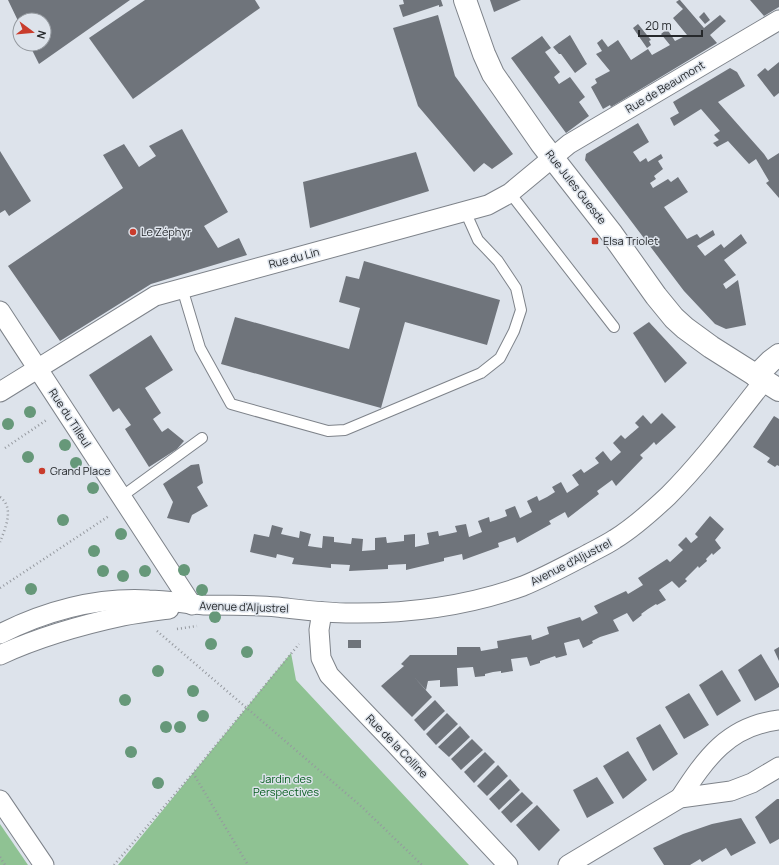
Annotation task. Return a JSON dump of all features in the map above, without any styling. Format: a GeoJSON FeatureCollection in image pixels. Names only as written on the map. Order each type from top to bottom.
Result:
{"type":"FeatureCollection","features":[{"type":"Feature","properties":{"kind":"main road","name":"Rue Jules Guesde"},"geometry":{"type":"LineString","coordinates":[[465,0],[484,54],[493,74],[552,157],[612,234],[656,296],[674,318],[685,328],[711,347],[766,382]]}},
{"type":"Feature","properties":{"kind":"main road"},"geometry":{"type":"LineString","coordinates":[[766,382],[771,361],[779,355]]}},
{"type":"Feature","properties":{"kind":"street","name":"Rue de Beaumont"},"geometry":{"type":"LineString","coordinates":[[552,157],[576,140],[779,20]]}},
{"type":"Feature","properties":{"kind":"street","name":"Rue du Lin"},"geometry":{"type":"LineString","coordinates":[[0,392],[154,296],[488,205],[510,193],[552,157]]}},
{"type":"Feature","properties":{"kind":"street","name":"Rue du Tilleul"},"geometry":{"type":"LineString","coordinates":[[0,311],[192,604]]}},
{"type":"Feature","properties":{"kind":"street","name":"Avenue d'Aljustrel"},"geometry":{"type":"LineString","coordinates":[[0,634],[44,615],[93,603],[122,599],[356,613],[389,612],[448,606],[488,597],[524,585],[563,568],[615,539],[642,519],[666,498],[690,473],[766,382]]}},
{"type":"Feature","properties":{"kind":"street","name":"Avenue d'Aljustrel"},"geometry":{"type":"LineString","coordinates":[[0,655],[38,640],[96,622],[192,604]]}},
{"type":"Feature","properties":{"kind":"street","name":"Rue de la Colline"},"geometry":{"type":"LineString","coordinates":[[322,612],[319,630],[321,658],[329,675],[396,744],[508,865]]}},
{"type":"Feature","properties":{"kind":"street"},"geometry":{"type":"LineString","coordinates":[[680,798],[700,767],[716,749],[738,732],[753,726],[779,720]]}},
{"type":"Feature","properties":{"kind":"street"},"geometry":{"type":"LineString","coordinates":[[568,865],[680,798],[719,794],[736,790],[765,776],[779,767]]}},
{"type":"Feature","properties":{"kind":"street"},"geometry":{"type":"LineString","coordinates":[[0,800],[44,865]]}},
{"type":"Feature","properties":{"kind":"lane"},"geometry":{"type":"LineString","coordinates":[[510,193],[614,328]]}},
{"type":"Feature","properties":{"kind":"lane"},"geometry":{"type":"LineString","coordinates":[[182,288],[200,348],[231,404],[328,431],[345,430],[481,373],[500,358],[514,331],[521,310],[516,288],[498,261],[478,240],[465,211]]}},
{"type":"Feature","properties":{"kind":"lane"},"geometry":{"type":"LineString","coordinates":[[124,501],[202,438]]}},
{"type":"Feature","properties":{"kind":"path"},"geometry":{"type":"LineString","coordinates":[[5,448],[64,409]]}},
{"type":"Feature","properties":{"kind":"path"},"geometry":{"type":"LineString","coordinates":[[0,497],[3,499],[9,511],[0,542]]}},
{"type":"Feature","properties":{"kind":"path"},"geometry":{"type":"LineString","coordinates":[[0,588],[124,501]]}},
{"type":"Feature","properties":{"kind":"path"},"geometry":{"type":"LineString","coordinates":[[172,629],[203,626]]}},
{"type":"Feature","properties":{"kind":"path"},"geometry":{"type":"LineString","coordinates":[[164,630],[156,631],[362,807],[422,865]]}},
{"type":"Feature","properties":{"kind":"path"},"geometry":{"type":"LineString","coordinates":[[114,865],[193,773],[311,630],[319,630]]}},
{"type":"Feature","properties":{"kind":"path"},"geometry":{"type":"LineString","coordinates":[[193,773],[248,865]]}},
{"type":"Feature","properties":{"kind":"path"},"geometry":{"type":"LineString","coordinates":[[0,857],[5,865]]}},
{"type":"Feature","properties":{"kind":"green space","name":"Jardin des Perspectives"},"geometry":{"type":"Polygon","coordinates":[[[291,653],[296,680],[469,865],[118,865],[291,653]]]}},
{"type":"Feature","properties":{"kind":"green space"},"geometry":{"type":"Polygon","coordinates":[[[0,824],[28,865],[0,865],[0,824]]]}},
{"type":"Feature","properties":{"kind":"building"},"geometry":{"type":"Polygon","coordinates":[[[8,0],[130,0],[39,64],[33,52],[52,52],[52,12],[14,12],[8,0]]]}},
{"type":"Feature","properties":{"kind":"building"},"geometry":{"type":"Polygon","coordinates":[[[145,0],[255,0],[260,8],[133,99],[89,38],[145,0]]]}},
{"type":"Feature","properties":{"kind":"building"},"geometry":{"type":"Polygon","coordinates":[[[403,0],[441,0],[443,6],[439,7],[439,5],[403,17],[399,5],[404,4],[403,0]]]}},
{"type":"Feature","properties":{"kind":"building"},"geometry":{"type":"Polygon","coordinates":[[[490,0],[521,0],[494,12],[490,0]]]}},
{"type":"Feature","properties":{"kind":"building"},"geometry":{"type":"Polygon","coordinates":[[[679,0],[704,28],[720,15],[726,21],[710,35],[717,43],[611,107],[610,105],[603,109],[591,87],[597,83],[595,79],[610,71],[596,54],[602,51],[597,43],[602,39],[608,47],[618,40],[631,60],[648,49],[652,55],[670,45],[661,34],[667,29],[675,41],[687,35],[673,18],[683,9],[676,2],[679,0]]]}},
{"type":"Feature","properties":{"kind":"building"},"geometry":{"type":"Polygon","coordinates":[[[750,0],[779,0],[779,7],[764,16],[750,0]]]}},
{"type":"Feature","properties":{"kind":"building"},"geometry":{"type":"Polygon","coordinates":[[[704,12],[710,20],[705,24],[699,17],[704,12]]]}},
{"type":"Feature","properties":{"kind":"building"},"geometry":{"type":"Polygon","coordinates":[[[438,15],[455,76],[513,154],[492,169],[484,163],[474,172],[418,106],[393,28],[438,15]]]}},
{"type":"Feature","properties":{"kind":"building"},"geometry":{"type":"Polygon","coordinates":[[[638,24],[651,40],[649,41],[651,45],[647,48],[633,28],[638,24]]]}},
{"type":"Feature","properties":{"kind":"building"},"geometry":{"type":"Polygon","coordinates":[[[570,35],[587,64],[575,73],[561,54],[559,54],[553,47],[570,35]]]}},
{"type":"Feature","properties":{"kind":"building"},"geometry":{"type":"Polygon","coordinates":[[[542,36],[551,48],[545,52],[560,72],[554,77],[559,84],[570,77],[585,97],[579,102],[589,116],[566,133],[511,58],[542,36]]]}},
{"type":"Feature","properties":{"kind":"building"},"geometry":{"type":"Polygon","coordinates":[[[779,62],[779,93],[774,97],[757,75],[765,68],[768,71],[779,62]]]}},
{"type":"Feature","properties":{"kind":"building"},"geometry":{"type":"Polygon","coordinates":[[[730,68],[737,72],[745,86],[718,102],[768,160],[779,153],[779,198],[766,183],[769,181],[756,159],[749,164],[728,141],[717,147],[713,143],[719,140],[714,135],[720,131],[701,109],[674,126],[670,118],[679,113],[673,102],[730,68]]]}},
{"type":"Feature","properties":{"kind":"building"},"geometry":{"type":"Polygon","coordinates":[[[638,123],[649,142],[633,152],[640,162],[646,158],[648,162],[661,154],[663,158],[658,161],[663,169],[654,176],[656,179],[650,183],[653,188],[668,179],[671,182],[678,177],[688,192],[664,207],[687,239],[697,234],[700,238],[713,230],[715,235],[697,246],[705,256],[721,244],[724,248],[741,234],[747,243],[724,260],[736,275],[723,284],[726,289],[738,280],[746,325],[726,329],[715,324],[684,291],[585,160],[586,154],[638,123]]]}},
{"type":"Feature","properties":{"kind":"building","name":"Le Zéphyr"},"geometry":{"type":"Polygon","coordinates":[[[182,129],[228,212],[204,226],[218,248],[239,238],[247,255],[151,284],[60,341],[8,266],[123,188],[103,155],[124,144],[139,167],[156,156],[149,146],[182,129]]]}},
{"type":"Feature","properties":{"kind":"building"},"geometry":{"type":"Polygon","coordinates":[[[0,151],[31,201],[9,216],[5,210],[0,213],[0,151]]]}},
{"type":"Feature","properties":{"kind":"building"},"geometry":{"type":"Polygon","coordinates":[[[416,152],[429,191],[310,228],[303,182],[416,152]]]}},
{"type":"Feature","properties":{"kind":"building"},"geometry":{"type":"Polygon","coordinates":[[[364,261],[500,300],[487,345],[405,322],[381,408],[221,364],[235,317],[349,349],[360,308],[339,302],[346,276],[359,279],[364,261]]]}},
{"type":"Feature","properties":{"kind":"building"},"geometry":{"type":"Polygon","coordinates":[[[649,322],[687,363],[665,383],[633,333],[649,322]]]}},
{"type":"Feature","properties":{"kind":"building"},"geometry":{"type":"Polygon","coordinates":[[[151,335],[173,370],[145,388],[161,413],[153,419],[162,432],[168,428],[184,441],[177,449],[149,467],[125,429],[131,425],[119,408],[113,412],[89,375],[151,335]]]}},
{"type":"Feature","properties":{"kind":"building"},"geometry":{"type":"Polygon","coordinates":[[[662,413],[676,427],[656,445],[654,442],[640,455],[643,458],[616,486],[612,480],[597,491],[599,494],[568,518],[565,512],[549,521],[551,524],[517,543],[515,537],[498,543],[499,547],[463,560],[462,554],[444,558],[444,561],[406,570],[406,564],[388,565],[388,569],[349,571],[350,565],[331,564],[331,568],[292,564],[294,558],[277,554],[276,558],[250,552],[254,534],[269,537],[272,525],[283,528],[281,534],[299,538],[300,531],[311,534],[308,546],[322,548],[323,536],[334,537],[334,542],[351,544],[352,538],[363,539],[362,551],[375,550],[375,538],[386,537],[387,543],[404,541],[404,535],[415,534],[415,547],[429,544],[427,533],[438,531],[439,536],[457,532],[455,526],[466,524],[469,537],[482,532],[478,521],[489,517],[490,522],[507,516],[505,510],[515,506],[520,518],[532,512],[527,501],[537,496],[539,501],[547,497],[555,492],[552,487],[561,482],[567,493],[579,485],[572,475],[581,469],[584,473],[599,463],[595,458],[603,451],[611,461],[621,452],[613,443],[621,435],[625,439],[639,427],[635,423],[643,415],[651,424],[662,413]]]}},
{"type":"Feature","properties":{"kind":"building"},"geometry":{"type":"Polygon","coordinates":[[[774,416],[779,419],[779,466],[777,465],[775,467],[767,462],[770,458],[753,447],[774,416]]]}},
{"type":"Feature","properties":{"kind":"building"},"geometry":{"type":"Polygon","coordinates":[[[199,464],[203,483],[197,487],[208,506],[192,515],[189,523],[167,518],[173,502],[163,484],[191,465],[199,464]]]}},
{"type":"Feature","properties":{"kind":"building"},"geometry":{"type":"Polygon","coordinates":[[[710,516],[724,529],[715,540],[721,548],[713,555],[712,553],[706,559],[707,561],[699,568],[698,566],[685,579],[687,581],[679,588],[672,581],[659,590],[666,600],[648,609],[633,622],[627,613],[613,620],[619,631],[600,637],[592,641],[593,643],[583,648],[579,639],[564,643],[567,655],[556,658],[555,656],[530,666],[527,657],[511,659],[513,671],[501,673],[501,671],[493,672],[485,674],[485,676],[475,677],[473,667],[457,668],[458,686],[440,687],[440,680],[428,681],[426,690],[414,677],[432,697],[412,717],[381,686],[404,666],[401,664],[410,655],[457,655],[457,647],[480,647],[481,651],[498,648],[497,641],[531,635],[532,640],[549,634],[547,627],[580,617],[582,621],[598,613],[594,606],[626,591],[628,594],[643,585],[638,578],[667,559],[670,562],[683,550],[678,545],[686,537],[691,543],[698,537],[695,534],[710,516]]]}},
{"type":"Feature","properties":{"kind":"building"},"geometry":{"type":"Polygon","coordinates":[[[348,640],[361,640],[361,648],[348,648],[348,640]]]}},
{"type":"Feature","properties":{"kind":"building"},"geometry":{"type":"Polygon","coordinates":[[[779,647],[779,661],[774,650],[779,647]]]}},
{"type":"Feature","properties":{"kind":"building"},"geometry":{"type":"Polygon","coordinates":[[[761,654],[779,684],[779,687],[755,701],[738,670],[761,654]]]}},
{"type":"Feature","properties":{"kind":"building"},"geometry":{"type":"Polygon","coordinates":[[[722,670],[741,701],[717,716],[699,685],[722,670]]]}},
{"type":"Feature","properties":{"kind":"building"},"geometry":{"type":"Polygon","coordinates":[[[689,693],[709,725],[684,739],[665,707],[689,693]]]}},
{"type":"Feature","properties":{"kind":"building"},"geometry":{"type":"Polygon","coordinates":[[[435,700],[445,711],[424,731],[414,720],[435,700]]]}},
{"type":"Feature","properties":{"kind":"building"},"geometry":{"type":"Polygon","coordinates":[[[447,713],[458,724],[436,745],[426,734],[447,713]]]}},
{"type":"Feature","properties":{"kind":"building"},"geometry":{"type":"Polygon","coordinates":[[[660,724],[678,754],[653,771],[636,738],[660,724]]]}},
{"type":"Feature","properties":{"kind":"building"},"geometry":{"type":"Polygon","coordinates":[[[460,726],[470,737],[449,757],[438,747],[460,726]]]}},
{"type":"Feature","properties":{"kind":"building"},"geometry":{"type":"Polygon","coordinates":[[[472,739],[483,750],[461,770],[451,759],[472,739]]]}},
{"type":"Feature","properties":{"kind":"building"},"geometry":{"type":"Polygon","coordinates":[[[628,751],[647,780],[623,799],[603,766],[628,751]]]}},
{"type":"Feature","properties":{"kind":"building"},"geometry":{"type":"Polygon","coordinates":[[[485,752],[495,762],[474,783],[464,772],[485,752]]]}},
{"type":"Feature","properties":{"kind":"building"},"geometry":{"type":"Polygon","coordinates":[[[498,765],[508,776],[487,796],[477,786],[498,765]]]}},
{"type":"Feature","properties":{"kind":"building"},"geometry":{"type":"Polygon","coordinates":[[[597,777],[614,803],[587,818],[573,790],[597,777]]]}},
{"type":"Feature","properties":{"kind":"building"},"geometry":{"type":"Polygon","coordinates":[[[510,779],[520,790],[499,810],[489,799],[510,779]]]}},
{"type":"Feature","properties":{"kind":"building"},"geometry":{"type":"Polygon","coordinates":[[[522,792],[533,803],[511,823],[501,812],[522,792]]]}},
{"type":"Feature","properties":{"kind":"building"},"geometry":{"type":"Polygon","coordinates":[[[779,799],[779,839],[770,844],[755,817],[779,799]]]}},
{"type":"Feature","properties":{"kind":"building"},"geometry":{"type":"Polygon","coordinates":[[[537,805],[560,830],[539,851],[516,825],[537,805]]]}},
{"type":"Feature","properties":{"kind":"building"},"geometry":{"type":"Polygon","coordinates":[[[741,818],[756,843],[731,856],[726,848],[702,862],[700,859],[690,865],[664,865],[653,848],[683,834],[712,824],[741,818]]]}},
{"type":"Feature","properties":{"kind":"place","name":"Le Zéphyr"},"geometry":{"type":"Point","coordinates":[133,232]}},
{"type":"Feature","properties":{"kind":"place","name":"Elsa Triolet"},"geometry":{"type":"Point","coordinates":[595,241]}},
{"type":"Feature","properties":{"kind":"place","name":"Grand Place"},"geometry":{"type":"Point","coordinates":[42,471]}}]}
